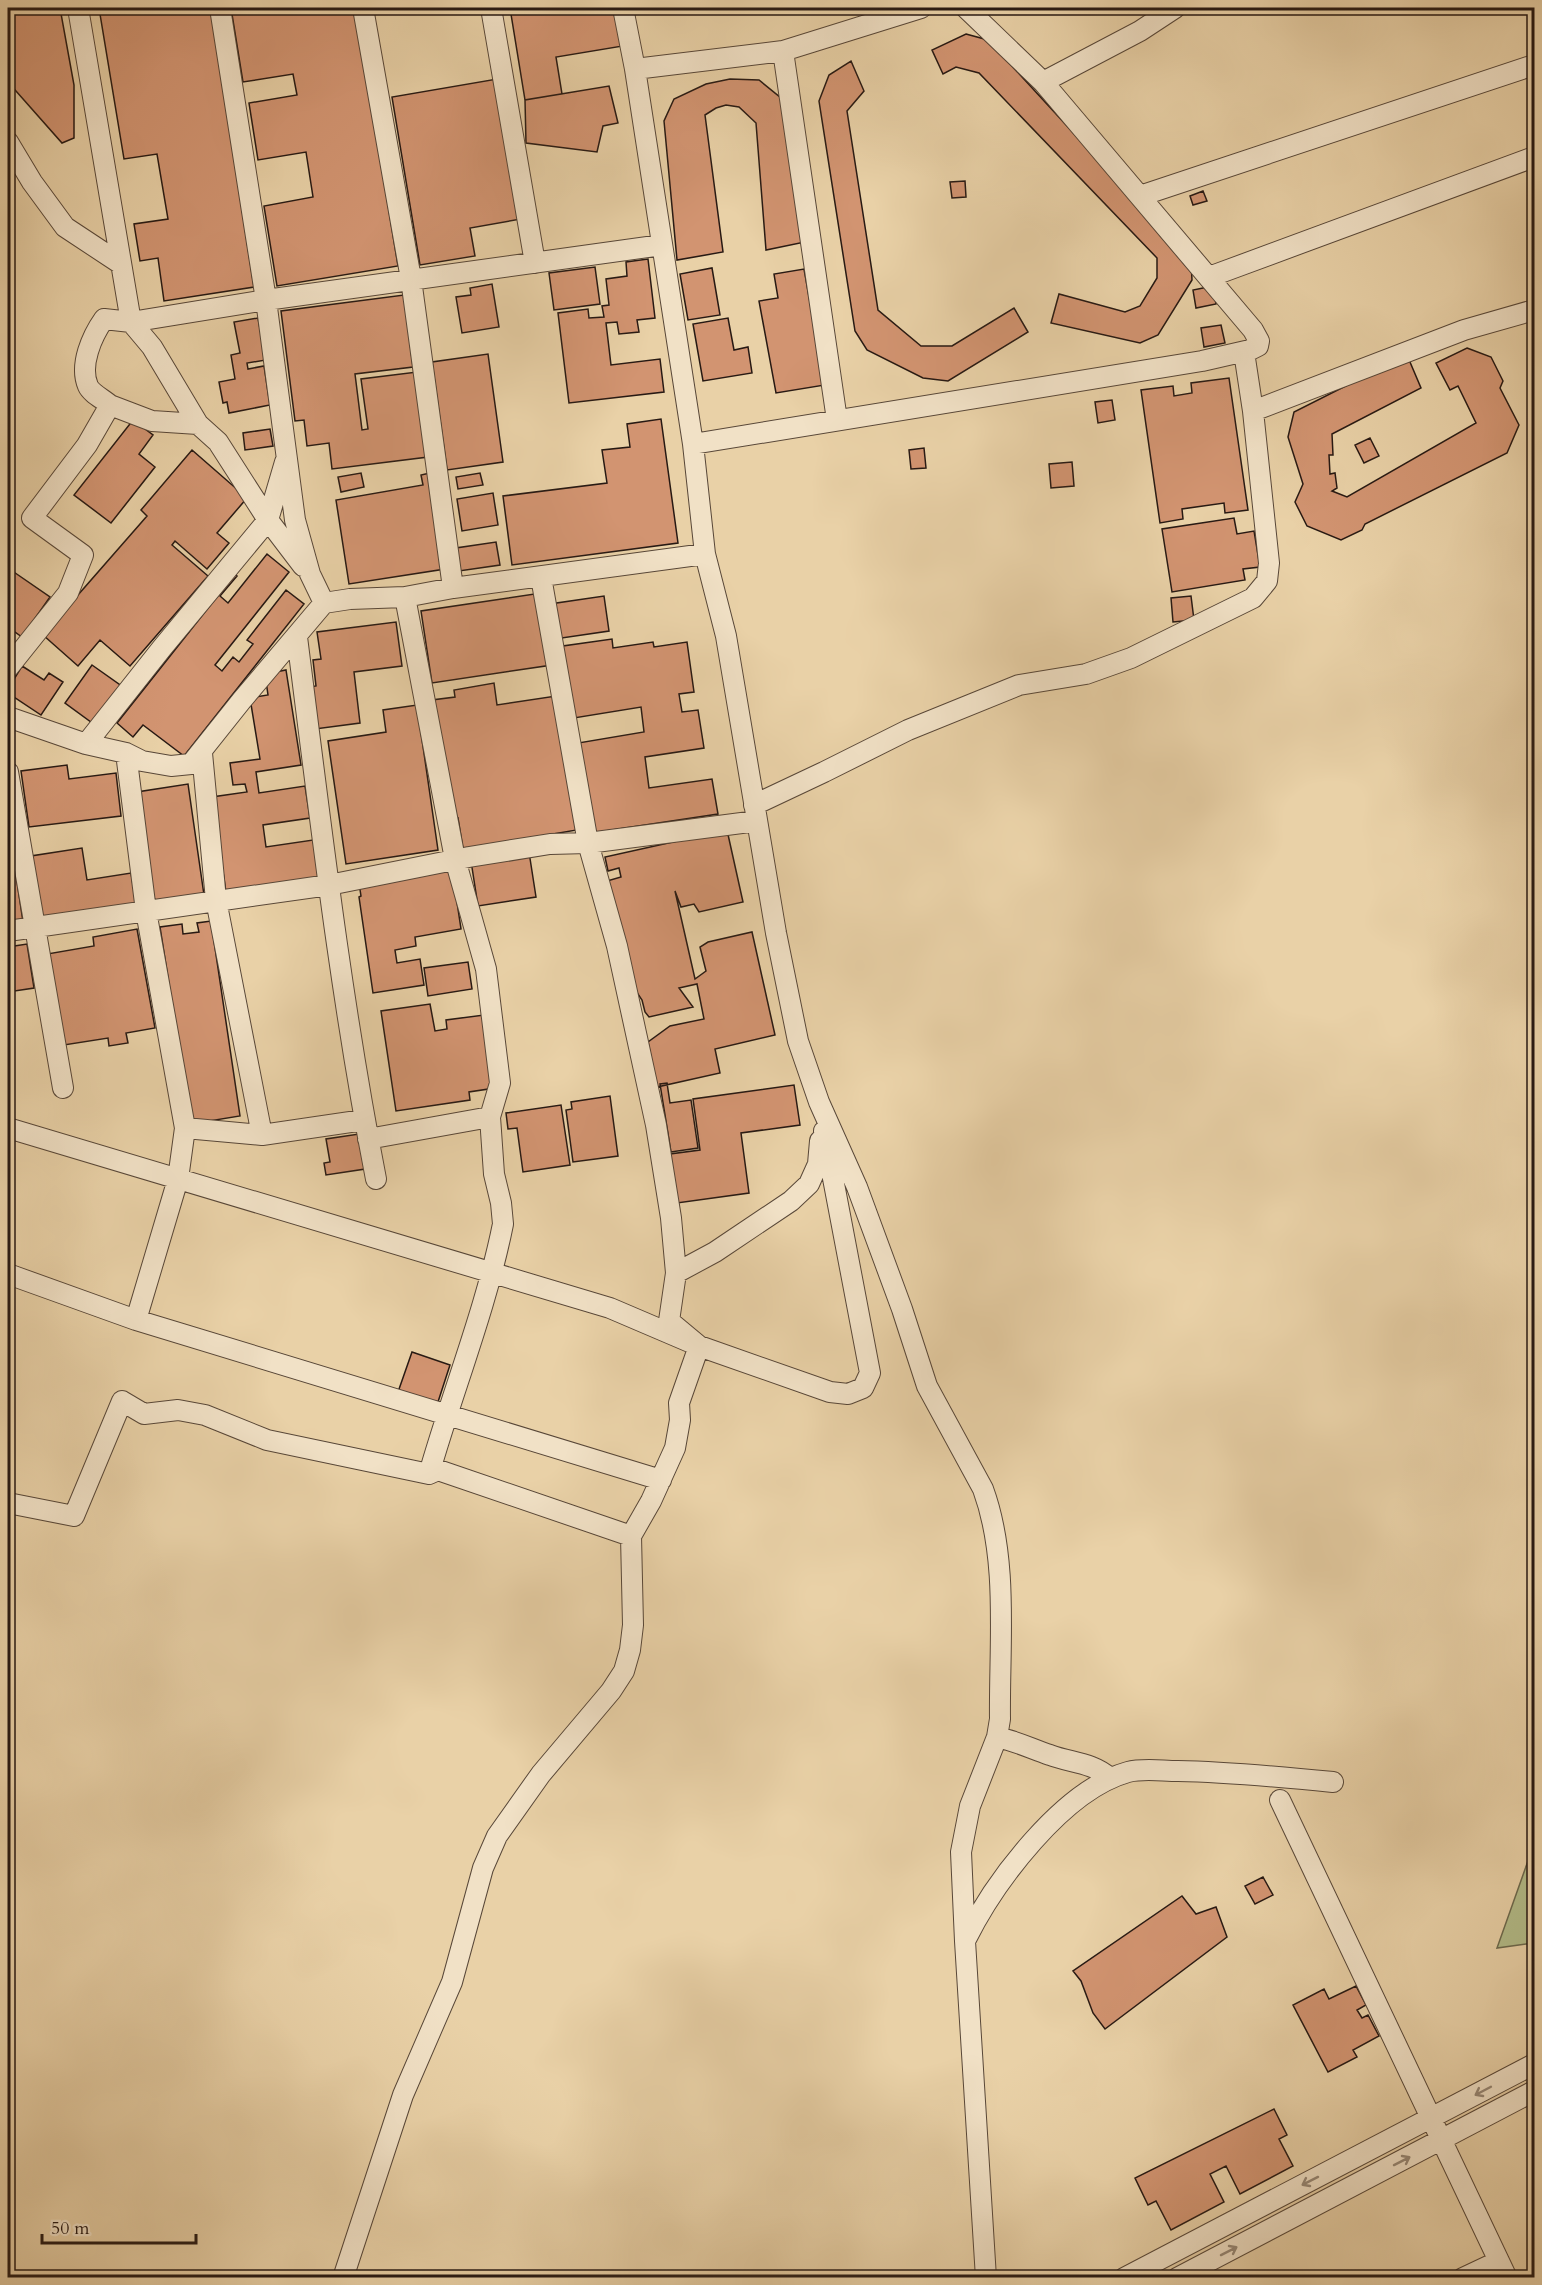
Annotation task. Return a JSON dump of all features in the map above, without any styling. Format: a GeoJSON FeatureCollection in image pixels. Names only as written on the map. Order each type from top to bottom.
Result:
{"type":"FeatureCollection","features":[{"type":"Feature","properties":{"kind":"street"},"geometry":{"type":"LineString","coordinates":[[78,8],[131,322],[152,347],[198,424],[218,442],[268,520],[310,574]]}},
{"type":"Feature","properties":{"kind":"street"},"geometry":{"type":"LineString","coordinates":[[220,8],[266,300],[295,520],[310,574],[324,603]]}},
{"type":"Feature","properties":{"kind":"street"},"geometry":{"type":"LineString","coordinates":[[363,8],[411,279],[453,588]]}},
{"type":"Feature","properties":{"kind":"street"},"geometry":{"type":"LineString","coordinates":[[491,8],[535,263]]}},
{"type":"Feature","properties":{"kind":"street"},"geometry":{"type":"LineString","coordinates":[[623,8],[635,69],[693,444],[705,554],[726,636],[776,933],[798,1041],[819,1102],[857,1187],[902,1309],[927,1386],[974,1471],[990,1508],[998,1543],[1000,1719],[997,1737],[970,1806],[962,1852],[965,1941],[986,2277]]}},
{"type":"Feature","properties":{"kind":"street"},"geometry":{"type":"LineString","coordinates":[[635,69],[783,51],[921,8]]}},
{"type":"Feature","properties":{"kind":"street"},"geometry":{"type":"LineString","coordinates":[[693,444],[1202,361],[1244,352],[1258,346],[1258,337],[1043,82],[966,8]]}},
{"type":"Feature","properties":{"kind":"street"},"geometry":{"type":"LineString","coordinates":[[1043,82],[1140,31],[1175,8]]}},
{"type":"Feature","properties":{"kind":"street"},"geometry":{"type":"LineString","coordinates":[[783,51],[837,420]]}},
{"type":"Feature","properties":{"kind":"street"},"geometry":{"type":"LineString","coordinates":[[1140,196],[1534,65]]}},
{"type":"Feature","properties":{"kind":"street"},"geometry":{"type":"LineString","coordinates":[[8,142],[32,182],[65,227],[121,264]]}},
{"type":"Feature","properties":{"kind":"street"},"geometry":{"type":"LineString","coordinates":[[1209,277],[1534,157]]}},
{"type":"Feature","properties":{"kind":"street"},"geometry":{"type":"LineString","coordinates":[[198,424],[152,421],[110,405],[89,388],[84,369],[95,332],[105,319],[131,322],[411,279],[663,245]]}},
{"type":"Feature","properties":{"kind":"street"},"geometry":{"type":"LineString","coordinates":[[1253,411],[1464,330],[1534,310]]}},
{"type":"Feature","properties":{"kind":"street"},"geometry":{"type":"LineString","coordinates":[[8,931],[329,885],[455,859],[550,844],[588,843],[755,813],[919,725],[1020,685],[1086,674],[1131,657],[1253,598],[1267,581],[1269,563],[1253,411],[1244,352]]}},
{"type":"Feature","properties":{"kind":"street"},"geometry":{"type":"LineString","coordinates":[[8,668],[68,593],[83,555],[32,518],[87,446],[110,405]]}},
{"type":"Feature","properties":{"kind":"street"},"geometry":{"type":"LineString","coordinates":[[86,744],[268,520],[287,454]]}},
{"type":"Feature","properties":{"kind":"street"},"geometry":{"type":"LineString","coordinates":[[8,717],[86,744],[126,753],[142,761],[171,766],[191,764],[324,603],[350,599],[405,597],[453,588],[705,554]]}},
{"type":"Feature","properties":{"kind":"street"},"geometry":{"type":"LineString","coordinates":[[541,577],[588,843],[617,946],[656,1125],[671,1218],[676,1273],[669,1321],[699,1346]]}},
{"type":"Feature","properties":{"kind":"street"},"geometry":{"type":"LineString","coordinates":[[405,597],[455,859],[486,969],[500,1083],[490,1117],[494,1174],[503,1224],[471,1348],[446,1416],[429,1474]]}},
{"type":"Feature","properties":{"kind":"street"},"geometry":{"type":"LineString","coordinates":[[297,637],[329,885],[364,1120],[376,1179]]}},
{"type":"Feature","properties":{"kind":"street"},"geometry":{"type":"LineString","coordinates":[[126,753],[146,911],[185,1128],[178,1179],[135,1320]]}},
{"type":"Feature","properties":{"kind":"street"},"geometry":{"type":"LineString","coordinates":[[202,753],[216,900],[262,1135]]}},
{"type":"Feature","properties":{"kind":"street"},"geometry":{"type":"LineString","coordinates":[[8,772],[63,1088]]}},
{"type":"Feature","properties":{"kind":"street"},"geometry":{"type":"LineString","coordinates":[[676,1273],[715,1252],[791,1201],[809,1184],[818,1164],[820,1149],[819,1102]]}},
{"type":"Feature","properties":{"kind":"street"},"geometry":{"type":"LineString","coordinates":[[8,1128],[610,1308],[699,1346],[830,1392],[848,1394],[863,1388],[870,1373],[819,1102]]}},
{"type":"Feature","properties":{"kind":"street"},"geometry":{"type":"LineString","coordinates":[[368,1139],[490,1117]]}},
{"type":"Feature","properties":{"kind":"street"},"geometry":{"type":"LineString","coordinates":[[185,1128],[262,1135],[364,1120]]}},
{"type":"Feature","properties":{"kind":"street"},"geometry":{"type":"LineString","coordinates":[[8,1274],[135,1320],[661,1480]]}},
{"type":"Feature","properties":{"kind":"street"},"geometry":{"type":"LineString","coordinates":[[343,2277],[403,2095],[452,1982],[483,1868],[496,1836],[541,1774],[611,1691],[624,1671],[630,1650],[633,1625],[631,1536],[675,1448],[680,1420],[679,1403],[699,1346]]}},
{"type":"Feature","properties":{"kind":"street"},"geometry":{"type":"LineString","coordinates":[[8,1503],[74,1516],[122,1401],[144,1414],[178,1410],[205,1415],[267,1440],[429,1474],[438,1470],[631,1536]]}},
{"type":"Feature","properties":{"kind":"street"},"geometry":{"type":"LineString","coordinates":[[997,1737],[1017,1741],[1052,1756],[1090,1765],[1110,1778]]}},
{"type":"Feature","properties":{"kind":"street"},"geometry":{"type":"LineString","coordinates":[[965,1941],[981,1908],[1010,1866],[1068,1806],[1110,1778],[1130,1771],[1205,1771],[1333,1782]]}},
{"type":"Feature","properties":{"kind":"street"},"geometry":{"type":"LineString","coordinates":[[1280,1800],[1503,2269],[1464,2277]]}},
{"type":"Feature","properties":{"kind":"street"},"geometry":{"type":"LineString","coordinates":[[1125,2277],[1534,2064]]}},
{"type":"Feature","properties":{"kind":"street"},"geometry":{"type":"LineString","coordinates":[[1177,2277],[1534,2091]]}},
{"type":"Feature","properties":{"kind":"green space"},"geometry":{"type":"Polygon","coordinates":[[[1534,1844],[1534,1943],[1497,1948],[1534,1844]]]}},
{"type":"Feature","properties":{"kind":"building"},"geometry":{"type":"Polygon","coordinates":[[[8,8],[60,8],[74,85],[74,138],[62,143],[8,82],[8,8]]]}},
{"type":"Feature","properties":{"kind":"building"},"geometry":{"type":"Polygon","coordinates":[[[99,8],[211,8],[254,287],[164,301],[158,258],[140,261],[134,224],[168,219],[157,154],[124,159],[99,8]]]}},
{"type":"Feature","properties":{"kind":"building"},"geometry":{"type":"Polygon","coordinates":[[[231,8],[356,8],[398,266],[277,286],[264,206],[313,197],[306,152],[258,160],[249,103],[297,95],[293,74],[243,82],[231,8]]]}},
{"type":"Feature","properties":{"kind":"building"},"geometry":{"type":"Polygon","coordinates":[[[510,8],[617,8],[623,46],[556,57],[562,94],[525,100],[510,8]]]}},
{"type":"Feature","properties":{"kind":"building"},"geometry":{"type":"Polygon","coordinates":[[[966,34],[988,40],[1191,261],[1192,280],[1158,335],[1140,343],[1051,323],[1059,294],[1125,312],[1140,306],[1157,278],[1157,258],[979,73],[956,67],[943,74],[932,50],[966,34]]]}},
{"type":"Feature","properties":{"kind":"building"},"geometry":{"type":"Polygon","coordinates":[[[851,61],[864,91],[847,111],[878,310],[921,346],[952,346],[1014,308],[1028,332],[948,381],[923,378],[867,350],[855,331],[819,101],[829,75],[851,61]]]}},
{"type":"Feature","properties":{"kind":"building"},"geometry":{"type":"Polygon","coordinates":[[[497,79],[521,219],[470,228],[475,256],[420,265],[392,97],[497,79]]]}},
{"type":"Feature","properties":{"kind":"building"},"geometry":{"type":"Polygon","coordinates":[[[730,79],[759,80],[781,98],[805,242],[766,250],[756,123],[739,107],[726,105],[705,115],[723,252],[677,260],[664,121],[674,99],[706,84],[730,79]]]}},
{"type":"Feature","properties":{"kind":"building"},"geometry":{"type":"Polygon","coordinates":[[[609,86],[618,123],[603,126],[597,152],[526,143],[525,100],[609,86]]]}},
{"type":"Feature","properties":{"kind":"building"},"geometry":{"type":"Polygon","coordinates":[[[965,181],[966,197],[952,198],[950,182],[965,181]]]}},
{"type":"Feature","properties":{"kind":"building"},"geometry":{"type":"Polygon","coordinates":[[[1203,191],[1207,201],[1193,205],[1190,196],[1203,191]]]}},
{"type":"Feature","properties":{"kind":"building"},"geometry":{"type":"Polygon","coordinates":[[[648,259],[655,318],[637,320],[639,332],[619,334],[617,322],[606,323],[611,365],[660,359],[664,392],[569,403],[558,313],[588,309],[589,318],[604,317],[602,306],[609,305],[606,279],[627,276],[626,262],[648,259]]]}},
{"type":"Feature","properties":{"kind":"building"},"geometry":{"type":"Polygon","coordinates":[[[595,267],[600,304],[554,310],[549,273],[595,267]]]}},
{"type":"Feature","properties":{"kind":"building"},"geometry":{"type":"Polygon","coordinates":[[[712,268],[720,315],[688,320],[680,274],[712,268]]]}},
{"type":"Feature","properties":{"kind":"building"},"geometry":{"type":"Polygon","coordinates":[[[804,269],[825,385],[776,393],[759,301],[778,298],[774,274],[804,269]]]}},
{"type":"Feature","properties":{"kind":"building"},"geometry":{"type":"Polygon","coordinates":[[[492,284],[499,327],[462,333],[456,297],[471,295],[470,288],[492,284]]]}},
{"type":"Feature","properties":{"kind":"building"},"geometry":{"type":"Polygon","coordinates":[[[1213,286],[1216,304],[1196,308],[1193,290],[1213,286]]]}},
{"type":"Feature","properties":{"kind":"building"},"geometry":{"type":"Polygon","coordinates":[[[404,295],[413,367],[355,374],[362,430],[368,429],[361,379],[417,372],[428,457],[332,469],[329,443],[307,446],[304,420],[295,421],[281,311],[404,295]]]}},
{"type":"Feature","properties":{"kind":"building"},"geometry":{"type":"Polygon","coordinates":[[[258,318],[266,360],[247,363],[248,369],[264,366],[270,405],[229,413],[227,402],[223,403],[219,382],[235,379],[231,355],[240,353],[234,322],[258,318]]]}},
{"type":"Feature","properties":{"kind":"building"},"geometry":{"type":"Polygon","coordinates":[[[728,318],[734,350],[748,347],[752,373],[703,381],[693,324],[728,318]]]}},
{"type":"Feature","properties":{"kind":"building"},"geometry":{"type":"Polygon","coordinates":[[[1221,325],[1225,343],[1204,347],[1201,328],[1221,325]]]}},
{"type":"Feature","properties":{"kind":"building"},"geometry":{"type":"Polygon","coordinates":[[[1467,348],[1491,357],[1503,381],[1500,388],[1519,425],[1507,453],[1365,524],[1362,530],[1341,540],[1307,526],[1295,502],[1303,484],[1288,437],[1294,412],[1407,355],[1421,388],[1332,434],[1333,455],[1329,455],[1330,474],[1335,473],[1337,488],[1332,491],[1347,497],[1476,423],[1458,386],[1450,390],[1436,363],[1467,348]]]}},
{"type":"Feature","properties":{"kind":"building"},"geometry":{"type":"Polygon","coordinates":[[[488,354],[503,462],[447,470],[432,362],[488,354]]]}},
{"type":"Feature","properties":{"kind":"building"},"geometry":{"type":"Polygon","coordinates":[[[1229,378],[1248,510],[1225,513],[1224,503],[1182,509],[1183,519],[1160,523],[1141,390],[1173,386],[1174,396],[1192,393],[1191,383],[1229,378]]]}},
{"type":"Feature","properties":{"kind":"building"},"geometry":{"type":"Polygon","coordinates":[[[1112,400],[1115,420],[1098,423],[1095,402],[1112,400]]]}},
{"type":"Feature","properties":{"kind":"building"},"geometry":{"type":"Polygon","coordinates":[[[661,419],[678,543],[512,565],[503,496],[607,483],[602,450],[630,447],[627,424],[661,419]]]}},
{"type":"Feature","properties":{"kind":"building"},"geometry":{"type":"Polygon","coordinates":[[[133,420],[153,435],[139,454],[155,467],[111,523],[74,495],[133,420]]]}},
{"type":"Feature","properties":{"kind":"building"},"geometry":{"type":"Polygon","coordinates":[[[270,429],[273,446],[245,450],[243,433],[270,429]]]}},
{"type":"Feature","properties":{"kind":"building"},"geometry":{"type":"Polygon","coordinates":[[[1370,438],[1379,456],[1364,463],[1355,445],[1370,438]]]}},
{"type":"Feature","properties":{"kind":"building"},"geometry":{"type":"Polygon","coordinates":[[[924,448],[926,468],[911,469],[909,450],[924,448]]]}},
{"type":"Feature","properties":{"kind":"building"},"geometry":{"type":"Polygon","coordinates":[[[192,450],[247,498],[217,533],[229,543],[207,569],[175,541],[172,545],[208,576],[130,666],[100,640],[78,666],[43,635],[147,516],[141,510],[192,450]]]}},
{"type":"Feature","properties":{"kind":"building"},"geometry":{"type":"Polygon","coordinates":[[[1072,462],[1074,486],[1051,488],[1049,464],[1072,462]]]}},
{"type":"Feature","properties":{"kind":"building"},"geometry":{"type":"Polygon","coordinates":[[[361,473],[364,487],[341,492],[338,477],[361,473]]]}},
{"type":"Feature","properties":{"kind":"building"},"geometry":{"type":"Polygon","coordinates":[[[430,473],[445,569],[349,584],[336,500],[423,485],[421,475],[430,473]]]}},
{"type":"Feature","properties":{"kind":"building"},"geometry":{"type":"Polygon","coordinates":[[[480,473],[483,485],[458,489],[456,477],[480,473]]]}},
{"type":"Feature","properties":{"kind":"building"},"geometry":{"type":"Polygon","coordinates":[[[493,493],[498,525],[462,531],[457,499],[493,493]]]}},
{"type":"Feature","properties":{"kind":"building"},"geometry":{"type":"Polygon","coordinates":[[[1234,518],[1237,534],[1254,531],[1260,567],[1243,569],[1245,580],[1172,592],[1162,529],[1234,518]]]}},
{"type":"Feature","properties":{"kind":"building"},"geometry":{"type":"Polygon","coordinates":[[[496,542],[500,565],[459,571],[456,548],[496,542]]]}},
{"type":"Feature","properties":{"kind":"building"},"geometry":{"type":"Polygon","coordinates":[[[267,554],[289,572],[215,665],[222,671],[233,657],[239,662],[253,644],[247,640],[286,590],[304,604],[184,756],[143,725],[133,737],[117,723],[235,574],[237,576],[220,596],[228,603],[267,554]]]}},
{"type":"Feature","properties":{"kind":"building"},"geometry":{"type":"Polygon","coordinates":[[[8,568],[50,597],[22,637],[8,627],[8,568]]]}},
{"type":"Feature","properties":{"kind":"building"},"geometry":{"type":"Polygon","coordinates":[[[541,593],[552,665],[432,683],[421,611],[541,593]]]}},
{"type":"Feature","properties":{"kind":"building"},"geometry":{"type":"Polygon","coordinates":[[[604,596],[609,631],[555,639],[550,604],[604,596]]]}},
{"type":"Feature","properties":{"kind":"building"},"geometry":{"type":"Polygon","coordinates":[[[1191,596],[1194,620],[1173,622],[1171,598],[1191,596]]]}},
{"type":"Feature","properties":{"kind":"building"},"geometry":{"type":"Polygon","coordinates":[[[396,622],[402,666],[354,672],[360,723],[315,729],[310,687],[316,686],[313,660],[321,659],[317,632],[396,622]]]}},
{"type":"Feature","properties":{"kind":"building"},"geometry":{"type":"Polygon","coordinates":[[[612,639],[613,648],[653,642],[654,647],[687,642],[694,692],[679,694],[682,712],[698,710],[704,748],[645,757],[649,788],[712,779],[718,814],[592,833],[578,743],[644,732],[641,707],[574,718],[563,646],[612,639]]]}},
{"type":"Feature","properties":{"kind":"building"},"geometry":{"type":"Polygon","coordinates":[[[92,665],[123,687],[95,725],[65,703],[92,665]]]}},
{"type":"Feature","properties":{"kind":"building"},"geometry":{"type":"Polygon","coordinates":[[[22,666],[44,680],[49,673],[63,682],[41,715],[8,693],[8,689],[22,666]]]}},
{"type":"Feature","properties":{"kind":"building"},"geometry":{"type":"Polygon","coordinates":[[[286,670],[301,765],[256,772],[259,793],[305,786],[310,818],[263,825],[266,847],[313,840],[319,878],[226,892],[212,797],[247,792],[245,784],[233,785],[230,763],[260,759],[250,698],[268,695],[265,674],[286,670]]]}},
{"type":"Feature","properties":{"kind":"building"},"geometry":{"type":"Polygon","coordinates":[[[494,683],[497,705],[556,696],[577,830],[463,849],[458,818],[451,820],[432,700],[455,697],[454,690],[494,683]]]}},
{"type":"Feature","properties":{"kind":"building"},"geometry":{"type":"Polygon","coordinates":[[[417,705],[438,850],[346,864],[328,741],[386,732],[383,710],[417,705]]]}},
{"type":"Feature","properties":{"kind":"building"},"geometry":{"type":"Polygon","coordinates":[[[67,765],[69,779],[116,773],[121,816],[29,827],[21,771],[67,765]]]}},
{"type":"Feature","properties":{"kind":"building"},"geometry":{"type":"Polygon","coordinates":[[[188,784],[204,895],[153,902],[137,792],[188,784]]]}},
{"type":"Feature","properties":{"kind":"building"},"geometry":{"type":"Polygon","coordinates":[[[8,828],[23,922],[8,924],[8,828]]]}},
{"type":"Feature","properties":{"kind":"building"},"geometry":{"type":"Polygon","coordinates":[[[727,830],[743,902],[699,912],[694,904],[681,907],[675,891],[695,979],[706,971],[700,947],[708,942],[752,932],[775,1035],[715,1049],[720,1073],[657,1087],[648,1042],[670,1026],[704,1019],[697,984],[679,988],[693,1007],[649,1017],[645,1012],[642,1000],[630,982],[607,881],[621,877],[619,868],[608,871],[605,857],[727,830]]]}},
{"type":"Feature","properties":{"kind":"building"},"geometry":{"type":"Polygon","coordinates":[[[82,848],[87,880],[131,873],[137,908],[41,922],[31,856],[82,848]]]}},
{"type":"Feature","properties":{"kind":"building"},"geometry":{"type":"Polygon","coordinates":[[[529,852],[536,897],[478,906],[471,861],[529,852]]]}},
{"type":"Feature","properties":{"kind":"building"},"geometry":{"type":"Polygon","coordinates":[[[452,869],[461,929],[415,937],[416,946],[395,950],[397,963],[420,959],[424,985],[373,993],[359,883],[452,869]]]}},
{"type":"Feature","properties":{"kind":"building"},"geometry":{"type":"Polygon","coordinates":[[[211,921],[240,1116],[191,1124],[160,927],[182,924],[183,934],[199,932],[197,923],[211,921]]]}},
{"type":"Feature","properties":{"kind":"building"},"geometry":{"type":"Polygon","coordinates":[[[137,929],[155,1028],[126,1033],[128,1043],[109,1046],[108,1038],[64,1045],[47,954],[94,946],[93,937],[137,929]]]}},
{"type":"Feature","properties":{"kind":"building"},"geometry":{"type":"Polygon","coordinates":[[[27,944],[34,988],[8,992],[8,947],[27,944]]]}},
{"type":"Feature","properties":{"kind":"building"},"geometry":{"type":"Polygon","coordinates":[[[468,962],[472,989],[428,996],[424,968],[468,962]]]}},
{"type":"Feature","properties":{"kind":"building"},"geometry":{"type":"Polygon","coordinates":[[[430,1004],[435,1031],[447,1029],[446,1020],[484,1015],[495,1088],[469,1092],[470,1100],[396,1111],[381,1011],[430,1004]]]}},
{"type":"Feature","properties":{"kind":"building"},"geometry":{"type":"Polygon","coordinates":[[[667,1083],[670,1103],[691,1100],[698,1148],[671,1152],[660,1084],[667,1083]]]}},
{"type":"Feature","properties":{"kind":"building"},"geometry":{"type":"Polygon","coordinates":[[[794,1085],[800,1125],[741,1133],[749,1193],[677,1203],[670,1154],[700,1150],[693,1099],[794,1085]]]}},
{"type":"Feature","properties":{"kind":"building"},"geometry":{"type":"Polygon","coordinates":[[[610,1096],[618,1156],[573,1162],[566,1110],[572,1109],[571,1102],[610,1096]]]}},
{"type":"Feature","properties":{"kind":"building"},"geometry":{"type":"Polygon","coordinates":[[[561,1105],[570,1165],[523,1172],[517,1128],[508,1129],[506,1113],[561,1105]]]}},
{"type":"Feature","properties":{"kind":"building"},"geometry":{"type":"Polygon","coordinates":[[[359,1134],[365,1169],[326,1175],[324,1163],[330,1162],[326,1139],[359,1134]]]}},
{"type":"Feature","properties":{"kind":"building"},"geometry":{"type":"Polygon","coordinates":[[[412,1352],[450,1365],[437,1405],[398,1392],[412,1352]]]}},
{"type":"Feature","properties":{"kind":"building"},"geometry":{"type":"Polygon","coordinates":[[[1263,1877],[1273,1895],[1255,1904],[1245,1886],[1263,1877]]]}},
{"type":"Feature","properties":{"kind":"building"},"geometry":{"type":"Polygon","coordinates":[[[1182,1896],[1196,1914],[1216,1907],[1227,1937],[1105,2029],[1093,2013],[1081,1981],[1073,1971],[1182,1896]]]}},
{"type":"Feature","properties":{"kind":"building"},"geometry":{"type":"Polygon","coordinates":[[[1356,1986],[1366,2005],[1357,2010],[1362,2018],[1368,2015],[1379,2036],[1353,2050],[1357,2057],[1328,2072],[1293,2005],[1324,1989],[1329,1999],[1356,1986]]]}},
{"type":"Feature","properties":{"kind":"building"},"geometry":{"type":"Polygon","coordinates":[[[1274,2109],[1287,2135],[1279,2139],[1293,2166],[1240,2194],[1226,2166],[1210,2174],[1224,2202],[1171,2230],[1156,2201],[1148,2205],[1135,2178],[1274,2109]]]}}]}
